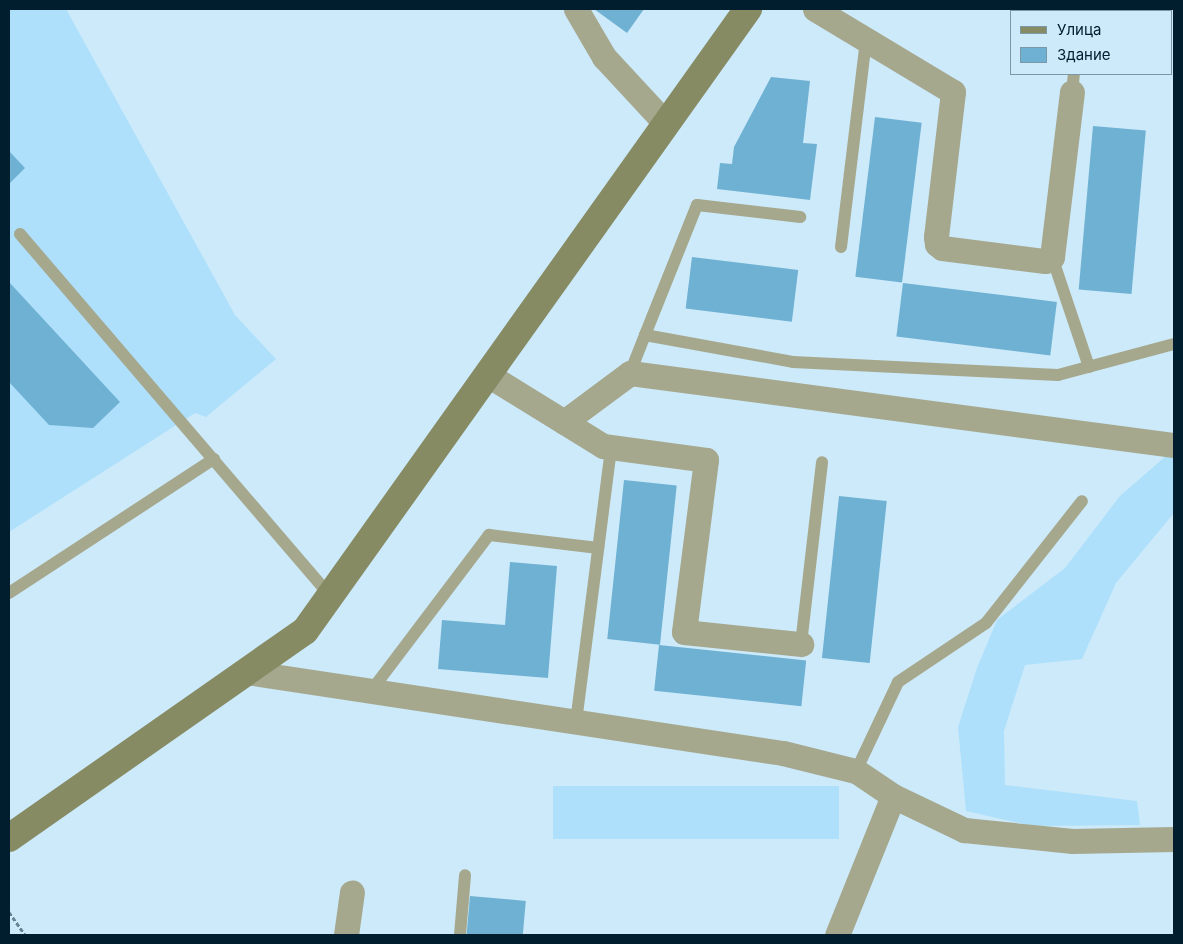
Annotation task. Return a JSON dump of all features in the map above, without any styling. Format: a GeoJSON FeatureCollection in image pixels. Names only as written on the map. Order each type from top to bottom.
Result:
{"type":"FeatureCollection","features":[{"type":"Feature","properties":{"kind":"street"},"geometry":{"type":"LineString","coordinates":[[576,9],[604,57],[666,124]]}},
{"type":"Feature","properties":{"kind":"street"},"geometry":{"type":"LineString","coordinates":[[9,838],[305,631],[748,9]]}},
{"type":"Feature","properties":{"kind":"street"},"geometry":{"type":"LineString","coordinates":[[815,9],[954,92],[937,244],[942,248],[1045,261],[1052,258],[1073,83]]}},
{"type":"Feature","properties":{"kind":"street"},"geometry":{"type":"LineString","coordinates":[[564,422],[630,373],[1174,445]]}},
{"type":"Feature","properties":{"kind":"street"},"geometry":{"type":"LineString","coordinates":[[488,375],[603,446],[706,460],[684,632],[801,644]]}},
{"type":"Feature","properties":{"kind":"street"},"geometry":{"type":"LineString","coordinates":[[246,672],[783,753],[856,771],[894,796],[964,830],[1072,840],[1174,839]]}},
{"type":"Feature","properties":{"kind":"street"},"geometry":{"type":"LineString","coordinates":[[837,935],[894,796]]}},
{"type":"Feature","properties":{"kind":"street"},"geometry":{"type":"LineString","coordinates":[[346,935],[352,892]]}},
{"type":"Feature","properties":{"kind":"lane"},"geometry":{"type":"LineString","coordinates":[[841,247],[866,39]]}},
{"type":"Feature","properties":{"kind":"lane"},"geometry":{"type":"LineString","coordinates":[[630,373],[697,205],[800,217]]}},
{"type":"Feature","properties":{"kind":"lane"},"geometry":{"type":"LineString","coordinates":[[20,234],[329,595]]}},
{"type":"Feature","properties":{"kind":"lane"},"geometry":{"type":"LineString","coordinates":[[1052,258],[1089,366]]}},
{"type":"Feature","properties":{"kind":"lane"},"geometry":{"type":"LineString","coordinates":[[645,335],[793,362],[1058,375],[1174,344]]}},
{"type":"Feature","properties":{"kind":"lane"},"geometry":{"type":"LineString","coordinates":[[576,722],[610,447]]}},
{"type":"Feature","properties":{"kind":"lane"},"geometry":{"type":"LineString","coordinates":[[9,593],[214,459]]}},
{"type":"Feature","properties":{"kind":"lane"},"geometry":{"type":"LineString","coordinates":[[801,644],[822,462]]}},
{"type":"Feature","properties":{"kind":"lane"},"geometry":{"type":"LineString","coordinates":[[856,771],[898,682],[986,623],[1082,501]]}},
{"type":"Feature","properties":{"kind":"lane"},"geometry":{"type":"LineString","coordinates":[[371,691],[489,535],[598,548]]}},
{"type":"Feature","properties":{"kind":"lane"},"geometry":{"type":"LineString","coordinates":[[460,935],[465,875]]}},
{"type":"Feature","properties":{"kind":"path"},"geometry":{"type":"LineString","coordinates":[[9,912],[25,935]]}},
{"type":"Feature","properties":{"kind":"shaded area"},"geometry":{"type":"Polygon","coordinates":[[[9,9],[66,9],[235,315],[276,359],[206,417],[195,413],[9,532],[9,9]]]}},
{"type":"Feature","properties":{"kind":"shaded area"},"geometry":{"type":"Polygon","coordinates":[[[1174,449],[1174,513],[1116,583],[1082,659],[1025,665],[1004,731],[1005,785],[1137,801],[1140,825],[1033,826],[966,811],[958,727],[977,668],[997,620],[1065,568],[1120,496],[1174,449]]]}},
{"type":"Feature","properties":{"kind":"shaded area"},"geometry":{"type":"Polygon","coordinates":[[[553,786],[839,786],[839,839],[553,839],[553,786]]]}},
{"type":"Feature","properties":{"kind":"building"},"geometry":{"type":"Polygon","coordinates":[[[594,9],[644,9],[627,33],[594,9]]]}},
{"type":"Feature","properties":{"kind":"building"},"geometry":{"type":"Polygon","coordinates":[[[771,77],[810,81],[803,143],[817,144],[810,200],[717,189],[720,163],[732,164],[734,147],[771,77]]]}},
{"type":"Feature","properties":{"kind":"building"},"geometry":{"type":"Polygon","coordinates":[[[875,117],[922,123],[902,283],[855,277],[875,117]]]}},
{"type":"Feature","properties":{"kind":"building"},"geometry":{"type":"Polygon","coordinates":[[[1093,126],[1146,131],[1132,294],[1079,289],[1093,126]]]}},
{"type":"Feature","properties":{"kind":"building"},"geometry":{"type":"Polygon","coordinates":[[[9,151],[25,168],[9,184],[9,151]]]}},
{"type":"Feature","properties":{"kind":"building"},"geometry":{"type":"Polygon","coordinates":[[[692,257],[798,270],[792,322],[686,309],[692,257]]]}},
{"type":"Feature","properties":{"kind":"building"},"geometry":{"type":"Polygon","coordinates":[[[9,282],[120,402],[93,428],[49,425],[9,382],[9,282]]]}},
{"type":"Feature","properties":{"kind":"building"},"geometry":{"type":"Polygon","coordinates":[[[903,283],[1057,302],[1050,355],[896,337],[903,283]]]}},
{"type":"Feature","properties":{"kind":"building"},"geometry":{"type":"Polygon","coordinates":[[[624,480],[677,486],[660,645],[607,639],[624,480]]]}},
{"type":"Feature","properties":{"kind":"building"},"geometry":{"type":"Polygon","coordinates":[[[839,496],[887,501],[870,663],[822,658],[839,496]]]}},
{"type":"Feature","properties":{"kind":"building"},"geometry":{"type":"Polygon","coordinates":[[[510,562],[557,566],[548,678],[438,669],[442,620],[505,625],[510,562]]]}},
{"type":"Feature","properties":{"kind":"building"},"geometry":{"type":"Polygon","coordinates":[[[659,645],[806,660],[801,706],[654,691],[659,645]]]}},
{"type":"Feature","properties":{"kind":"building"},"geometry":{"type":"Polygon","coordinates":[[[470,896],[526,901],[523,935],[467,935],[470,896]]]}}]}
